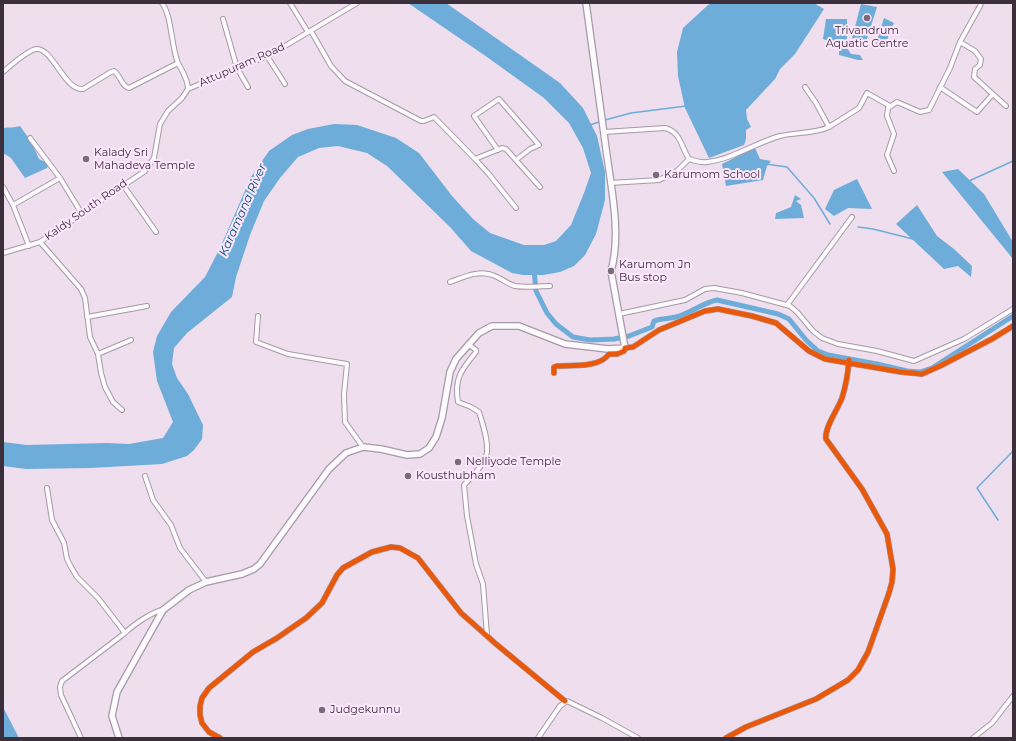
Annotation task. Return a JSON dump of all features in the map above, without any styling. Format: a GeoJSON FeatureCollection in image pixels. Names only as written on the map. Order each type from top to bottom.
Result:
{"type":"FeatureCollection","features":[{"type":"Feature","properties":{"kind":"main road"},"geometry":{"type":"LineString","coordinates":[[119,738],[112,716],[117,692],[163,610],[189,590],[206,582],[242,574],[254,569],[260,564],[329,469],[346,453],[363,446],[407,455],[420,454],[429,448],[436,437],[442,418],[450,372],[456,359],[479,333],[492,326],[519,326],[566,344],[625,348],[611,271],[614,264],[615,240],[610,183],[586,3]]}},
{"type":"Feature","properties":{"kind":"street"},"geometry":{"type":"LineString","coordinates":[[162,3],[166,11],[174,51],[186,79],[188,89]]}},
{"type":"Feature","properties":{"kind":"street"},"geometry":{"type":"LineString","coordinates":[[290,3],[331,66],[345,80],[421,121],[434,117],[488,173],[516,208]]}},
{"type":"Feature","properties":{"kind":"street","name":"Attupuram Road"},"geometry":{"type":"LineString","coordinates":[[188,89],[267,56],[357,3]]}},
{"type":"Feature","properties":{"kind":"street"},"geometry":{"type":"LineString","coordinates":[[894,171],[887,155],[894,134],[887,116],[888,108],[896,102],[920,112],[929,110],[950,68],[960,42],[980,6],[980,3]]}},
{"type":"Feature","properties":{"kind":"street"},"geometry":{"type":"LineString","coordinates":[[223,19],[237,68],[248,87]]}},
{"type":"Feature","properties":{"kind":"street"},"geometry":{"type":"LineString","coordinates":[[960,42],[978,54],[982,62],[975,69],[974,77],[1006,106]]}},
{"type":"Feature","properties":{"kind":"street"},"geometry":{"type":"LineString","coordinates":[[3,72],[31,50],[37,49],[48,55],[68,81],[79,90],[114,71],[119,75],[125,86],[129,88],[178,63]]}},
{"type":"Feature","properties":{"kind":"street"},"geometry":{"type":"LineString","coordinates":[[267,56],[285,84]]}},
{"type":"Feature","properties":{"kind":"street"},"geometry":{"type":"LineString","coordinates":[[805,87],[816,103],[829,127]]}},
{"type":"Feature","properties":{"kind":"street"},"geometry":{"type":"LineString","coordinates":[[940,88],[977,112],[993,94]]}},
{"type":"Feature","properties":{"kind":"street","name":"Kaldy South Road"},"geometry":{"type":"LineString","coordinates":[[3,253],[40,242],[145,170],[154,158],[160,124],[168,111],[182,98],[188,89]]}},
{"type":"Feature","properties":{"kind":"street"},"geometry":{"type":"LineString","coordinates":[[604,132],[665,128],[673,130],[689,159],[696,162],[706,162],[724,159],[761,142],[789,134],[822,130],[858,108],[867,93],[890,106]]}},
{"type":"Feature","properties":{"kind":"street"},"geometry":{"type":"LineString","coordinates":[[498,150],[474,116],[499,99],[539,145]]}},
{"type":"Feature","properties":{"kind":"street"},"geometry":{"type":"LineString","coordinates":[[30,138],[60,178],[82,214]]}},
{"type":"Feature","properties":{"kind":"street"},"geometry":{"type":"LineString","coordinates":[[516,160],[530,149],[544,143]]}},
{"type":"Feature","properties":{"kind":"street"},"geometry":{"type":"LineString","coordinates":[[475,159],[502,148],[506,149],[540,187]]}},
{"type":"Feature","properties":{"kind":"street"},"geometry":{"type":"LineString","coordinates":[[610,183],[659,180],[677,172],[689,159]]}},
{"type":"Feature","properties":{"kind":"street"},"geometry":{"type":"LineString","coordinates":[[13,205],[60,178]]}},
{"type":"Feature","properties":{"kind":"street"},"geometry":{"type":"LineString","coordinates":[[123,185],[156,232]]}},
{"type":"Feature","properties":{"kind":"street"},"geometry":{"type":"LineString","coordinates":[[3,187],[13,205],[29,246]]}},
{"type":"Feature","properties":{"kind":"street"},"geometry":{"type":"LineString","coordinates":[[787,305],[852,217]]}},
{"type":"Feature","properties":{"kind":"street"},"geometry":{"type":"LineString","coordinates":[[40,242],[81,289],[85,298],[90,337],[98,354],[105,388],[114,402],[122,410]]}},
{"type":"Feature","properties":{"kind":"street"},"geometry":{"type":"LineString","coordinates":[[450,282],[466,276],[481,273],[494,276],[510,284],[524,286],[550,286]]}},
{"type":"Feature","properties":{"kind":"street"},"geometry":{"type":"LineString","coordinates":[[619,314],[685,300],[705,289],[714,288],[742,293],[787,305],[797,312],[813,331],[822,338],[838,344],[877,351],[914,362],[964,339],[1013,309]]}},
{"type":"Feature","properties":{"kind":"street"},"geometry":{"type":"LineString","coordinates":[[87,317],[147,306]]}},
{"type":"Feature","properties":{"kind":"street"},"geometry":{"type":"LineString","coordinates":[[554,373],[554,367],[557,366],[587,365],[597,362],[609,354],[617,354],[624,351],[625,348],[633,347],[659,330],[705,311],[718,308],[776,323],[809,351],[825,358],[849,361],[901,372],[926,373],[992,339],[1013,326]]}},
{"type":"Feature","properties":{"kind":"street"},"geometry":{"type":"LineString","coordinates":[[258,316],[256,342],[288,354],[347,364],[344,394],[344,422],[363,446]]}},
{"type":"Feature","properties":{"kind":"street"},"geometry":{"type":"LineString","coordinates":[[98,354],[131,340]]}},
{"type":"Feature","properties":{"kind":"street"},"geometry":{"type":"LineString","coordinates":[[468,344],[476,350],[476,352],[464,366],[457,378],[456,391],[458,402],[479,412],[486,435],[487,453],[481,465],[464,485],[468,522],[476,564],[483,584],[487,635]]}},
{"type":"Feature","properties":{"kind":"street"},"geometry":{"type":"LineString","coordinates":[[726,738],[746,727],[816,699],[848,680],[858,670],[868,652],[889,593],[893,569],[887,534],[862,489],[826,439],[826,432],[841,400],[846,382],[849,361]]}},
{"type":"Feature","properties":{"kind":"street"},"geometry":{"type":"LineString","coordinates":[[145,476],[153,500],[171,525],[180,548],[206,582]]}},
{"type":"Feature","properties":{"kind":"street"},"geometry":{"type":"LineString","coordinates":[[47,488],[52,520],[64,543],[67,559],[71,567],[77,576],[98,598],[125,633]]}},
{"type":"Feature","properties":{"kind":"street"},"geometry":{"type":"LineString","coordinates":[[220,738],[209,732],[202,723],[200,715],[202,698],[209,688],[253,652],[306,618],[322,603],[337,575],[344,568],[372,552],[382,548],[391,547],[400,548],[418,558],[466,618],[565,701],[569,701],[638,738]]}},
{"type":"Feature","properties":{"kind":"street"},"geometry":{"type":"LineString","coordinates":[[81,738],[61,695],[60,687],[62,681],[136,624],[163,610]]}},
{"type":"Feature","properties":{"kind":"street"},"geometry":{"type":"LineString","coordinates":[[973,738],[992,722],[1013,696]]}},
{"type":"Feature","properties":{"kind":"street"},"geometry":{"type":"LineString","coordinates":[[538,738],[565,701]]}},
{"type":"Feature","properties":{"kind":"water","name":"Karamana River"},"geometry":{"type":"Polygon","coordinates":[[[408,3],[446,3],[560,83],[583,108],[597,136],[605,172],[605,200],[596,234],[585,255],[574,266],[560,272],[543,275],[523,275],[512,273],[471,251],[450,227],[387,166],[367,153],[338,146],[319,148],[298,157],[280,178],[264,201],[250,235],[236,277],[232,297],[187,333],[174,348],[172,364],[177,378],[188,394],[203,425],[202,439],[194,450],[187,456],[162,464],[91,468],[26,469],[3,466],[3,442],[27,445],[107,443],[129,444],[163,438],[173,422],[157,381],[153,352],[157,336],[171,312],[205,277],[220,248],[251,177],[269,151],[292,135],[308,129],[334,124],[357,125],[396,138],[419,153],[452,196],[473,219],[490,233],[524,245],[544,245],[556,241],[571,225],[591,173],[583,148],[569,123],[544,98],[408,3]]]}},
{"type":"Feature","properties":{"kind":"water"},"geometry":{"type":"Polygon","coordinates":[[[712,3],[814,3],[824,9],[795,54],[780,69],[775,79],[746,110],[747,119],[751,127],[746,130],[744,145],[709,158],[685,108],[678,76],[677,52],[683,28],[712,3]]]}},
{"type":"Feature","properties":{"kind":"water"},"geometry":{"type":"Polygon","coordinates":[[[861,4],[877,7],[866,42],[852,38],[861,4]]]}},
{"type":"Feature","properties":{"kind":"water"},"geometry":{"type":"Polygon","coordinates":[[[884,18],[894,23],[889,33],[886,46],[875,47],[884,18]]]}},
{"type":"Feature","properties":{"kind":"water"},"geometry":{"type":"Polygon","coordinates":[[[826,19],[847,19],[847,48],[851,54],[860,55],[863,60],[839,55],[839,45],[823,39],[826,19]]]}},
{"type":"Feature","properties":{"kind":"water"},"geometry":{"type":"Polygon","coordinates":[[[20,126],[32,143],[39,159],[49,164],[47,168],[25,178],[11,158],[3,153],[3,128],[20,126]]]}},
{"type":"Feature","properties":{"kind":"water"},"geometry":{"type":"Polygon","coordinates":[[[755,148],[760,159],[771,161],[767,166],[763,180],[726,186],[722,164],[755,148]]]}},
{"type":"Feature","properties":{"kind":"water"},"geometry":{"type":"Polygon","coordinates":[[[958,169],[984,194],[1013,242],[1013,259],[942,172],[958,169]]]}},
{"type":"Feature","properties":{"kind":"water"},"geometry":{"type":"Polygon","coordinates":[[[857,179],[872,209],[848,208],[834,216],[825,209],[834,190],[857,179]]]}},
{"type":"Feature","properties":{"kind":"water"},"geometry":{"type":"Polygon","coordinates":[[[795,195],[801,199],[796,201],[801,205],[804,218],[775,219],[776,213],[791,207],[795,195]]]}},
{"type":"Feature","properties":{"kind":"water"},"geometry":{"type":"Polygon","coordinates":[[[917,205],[937,236],[972,266],[971,277],[958,266],[944,269],[896,224],[917,205]]]}},
{"type":"Feature","properties":{"kind":"water"},"geometry":{"type":"Polygon","coordinates":[[[3,707],[19,738],[3,738],[3,707]]]}},
{"type":"Feature","properties":{"kind":"waterway"},"geometry":{"type":"LineString","coordinates":[[605,120],[631,113],[686,106]]}},
{"type":"Feature","properties":{"kind":"waterway"},"geometry":{"type":"LineString","coordinates":[[590,125],[599,122]]}},
{"type":"Feature","properties":{"kind":"waterway"},"geometry":{"type":"LineString","coordinates":[[969,181],[1013,161]]}},
{"type":"Feature","properties":{"kind":"waterway"},"geometry":{"type":"LineString","coordinates":[[766,164],[787,167],[814,198],[830,224]]}},
{"type":"Feature","properties":{"kind":"waterway"},"geometry":{"type":"LineString","coordinates":[[858,227],[873,229],[913,239]]}},
{"type":"Feature","properties":{"kind":"waterway"},"geometry":{"type":"LineString","coordinates":[[534,269],[536,291],[547,313],[556,324],[573,337],[590,340],[614,339],[629,336],[652,327],[654,321],[673,318],[706,303],[717,300],[778,314],[789,319],[806,340],[818,351],[828,355],[907,371],[920,372],[932,368],[1013,316]]}},
{"type":"Feature","properties":{"kind":"waterway"},"geometry":{"type":"LineString","coordinates":[[998,520],[977,488],[1013,451]]}},
{"type":"Feature","properties":{"kind":"cycle path"},"geometry":{"type":"LineString","coordinates":[[554,373],[554,367],[557,366],[585,365],[599,362],[609,354],[617,354],[624,351],[625,348],[633,347],[659,330],[705,311],[718,309],[776,323],[809,351],[825,359],[901,372],[922,374],[992,339],[1013,326]]}},
{"type":"Feature","properties":{"kind":"cycle path"},"geometry":{"type":"LineString","coordinates":[[726,738],[746,727],[816,699],[848,680],[858,670],[868,652],[889,593],[893,569],[887,534],[862,489],[826,439],[829,424],[842,398],[847,379],[849,360]]}},
{"type":"Feature","properties":{"kind":"cycle path"},"geometry":{"type":"LineString","coordinates":[[220,738],[209,732],[202,723],[200,715],[202,698],[209,688],[253,652],[306,618],[322,603],[337,575],[343,568],[372,552],[391,547],[400,548],[418,558],[461,613],[565,701]]}},
{"type":"Feature","properties":{"kind":"place","name":"Trivandrum Aquatic Centre"},"geometry":{"type":"Point","coordinates":[867,18]}},
{"type":"Feature","properties":{"kind":"place","name":"Kalady Sri Mahadeva Temple"},"geometry":{"type":"Point","coordinates":[86,159]}},
{"type":"Feature","properties":{"kind":"place","name":"Karumom School"},"geometry":{"type":"Point","coordinates":[656,175]}},
{"type":"Feature","properties":{"kind":"place","name":"Karumom Jn Bus stop"},"geometry":{"type":"Point","coordinates":[611,271]}},
{"type":"Feature","properties":{"kind":"place","name":"Nelliyode Temple"},"geometry":{"type":"Point","coordinates":[458,462]}},
{"type":"Feature","properties":{"kind":"place","name":"Kousthubham"},"geometry":{"type":"Point","coordinates":[408,476]}},
{"type":"Feature","properties":{"kind":"place","name":"Judgekunnu"},"geometry":{"type":"Point","coordinates":[322,710]}}]}
